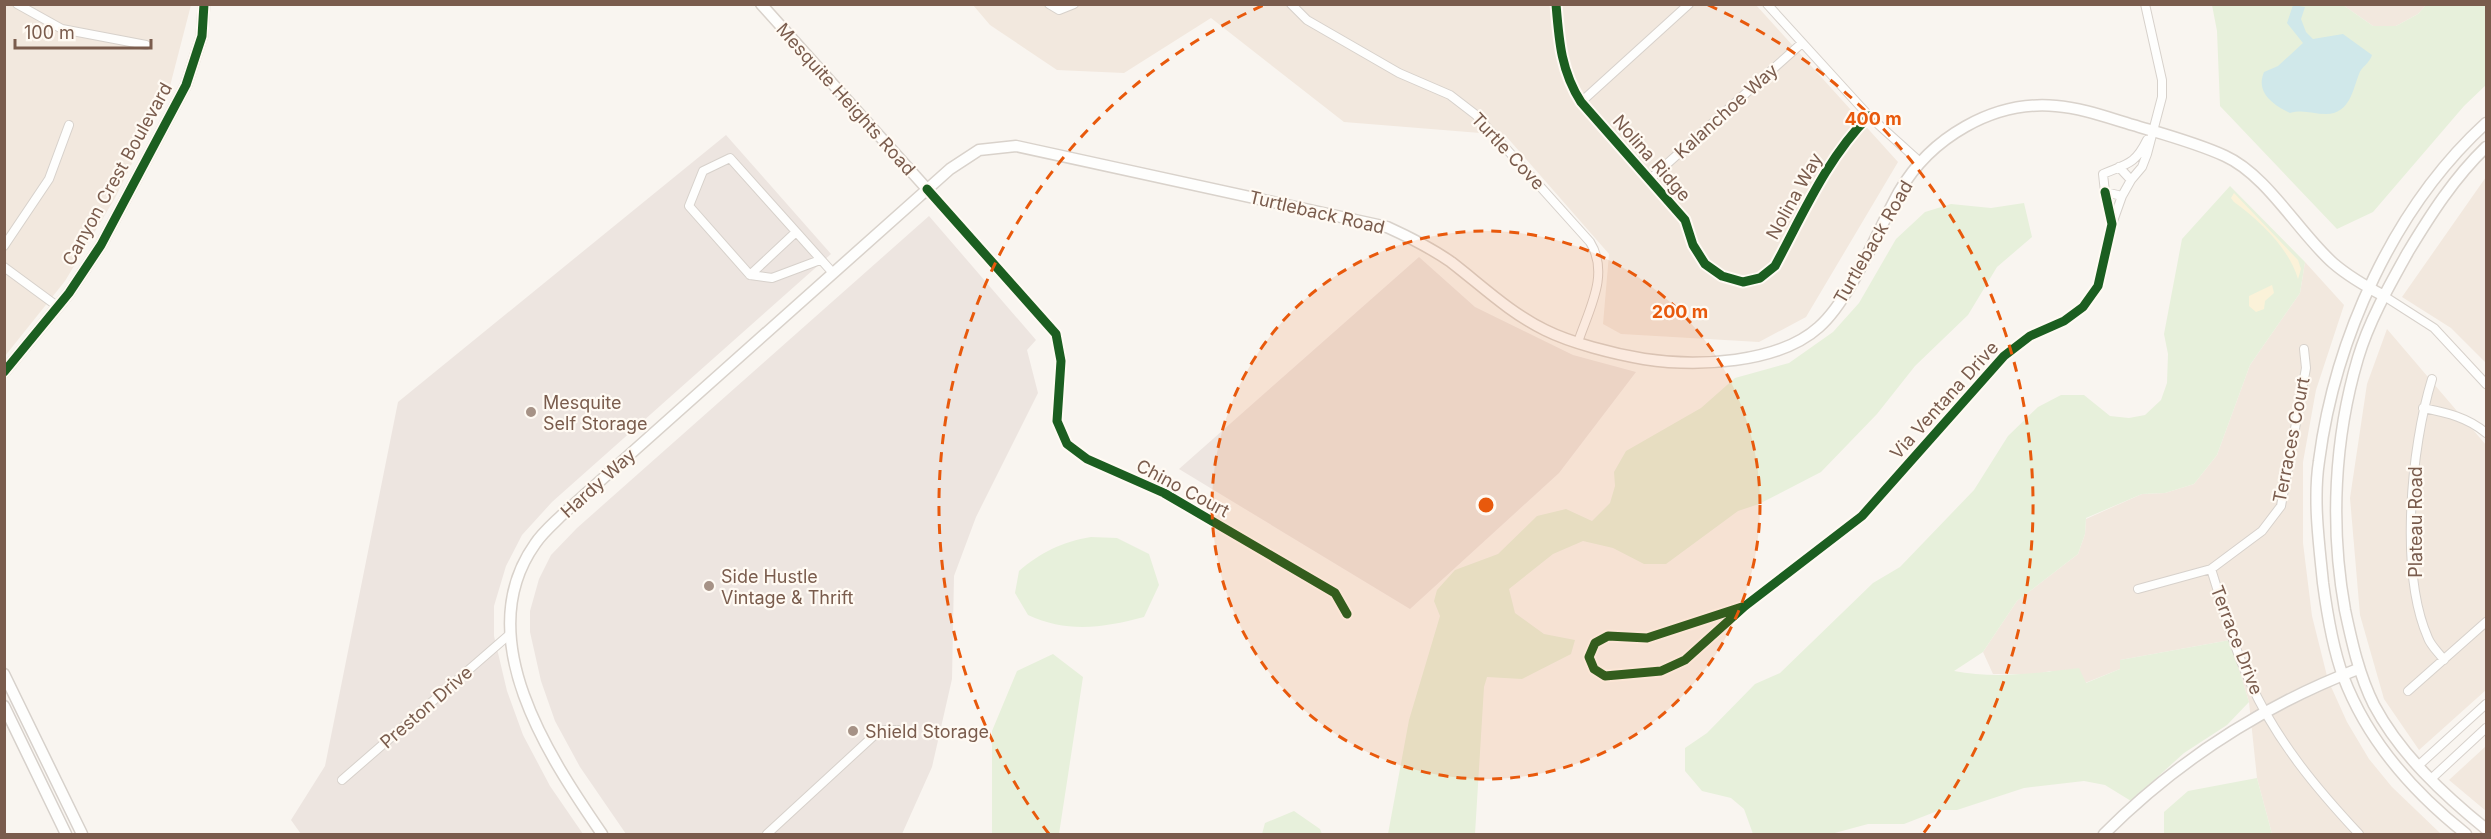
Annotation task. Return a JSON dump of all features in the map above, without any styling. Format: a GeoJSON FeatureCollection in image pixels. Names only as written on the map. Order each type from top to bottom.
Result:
{"type":"FeatureCollection","features":[{"type":"Feature","properties":{"kind":"main road","name":"Canyon Crest Boulevard"},"geometry":{"type":"LineString","coordinates":[[4,372],[57,306],[100,244],[186,85],[202,36],[204,4]]}},
{"type":"Feature","properties":{"kind":"main road","name":"Mesquite Heights Road"},"geometry":{"type":"LineString","coordinates":[[761,4],[927,189]]}},
{"type":"Feature","properties":{"kind":"main road","name":"Turtleback Road"},"geometry":{"type":"LineString","coordinates":[[927,189],[950,169],[979,150],[1016,146],[1352,217],[1413,238],[1545,330],[1578,342],[1644,359],[1697,361],[1756,356],[1788,348],[1819,327],[1842,300],[1901,189],[1920,162],[1952,135],[1983,117],[2015,108],[2056,106],[2152,130],[2228,157],[2260,183],[2333,263],[2384,296]]}},
{"type":"Feature","properties":{"kind":"main road"},"geometry":{"type":"LineString","coordinates":[[2466,834],[2417,791],[2382,750],[2342,675],[2327,614],[2319,543],[2318,463],[2331,393],[2359,307],[2425,191],[2463,144],[2487,123]]}},
{"type":"Feature","properties":{"kind":"main road"},"geometry":{"type":"LineString","coordinates":[[2487,147],[2436,205],[2384,296],[2358,357],[2346,405],[2337,466],[2337,540],[2340,580],[2358,669],[2375,706],[2419,765],[2431,779],[2487,829]]}},
{"type":"Feature","properties":{"kind":"main road","name":"Hardy Way"},"geometry":{"type":"LineString","coordinates":[[602,834],[563,777],[537,729],[521,687],[510,634],[510,608],[520,572],[535,544],[572,506],[927,189]]}},
{"type":"Feature","properties":{"kind":"main road"},"geometry":{"type":"LineString","coordinates":[[2104,834],[2177,768],[2218,739],[2266,711],[2358,669]]}},
{"type":"Feature","properties":{"kind":"main road"},"geometry":{"type":"LineString","coordinates":[[4,674],[81,834]]}},
{"type":"Feature","properties":{"kind":"main road"},"geometry":{"type":"LineString","coordinates":[[4,706],[66,834]]}},
{"type":"Feature","properties":{"kind":"street"},"geometry":{"type":"LineString","coordinates":[[17,4],[62,28],[146,45]]}},
{"type":"Feature","properties":{"kind":"street"},"geometry":{"type":"LineString","coordinates":[[1049,4],[1053,9],[1059,10],[1074,4]]}},
{"type":"Feature","properties":{"kind":"street","name":"Turtle Cove"},"geometry":{"type":"LineString","coordinates":[[1291,4],[1307,20],[1399,73],[1450,95],[1476,115],[1590,242],[1599,256],[1600,277],[1578,342]]}},
{"type":"Feature","properties":{"kind":"street","name":"Nolina Ridge"},"geometry":{"type":"LineString","coordinates":[[1556,4],[1560,55],[1568,82],[1581,102],[1684,220],[1693,245],[1705,264],[1722,276],[1743,282]]}},
{"type":"Feature","properties":{"kind":"street"},"geometry":{"type":"LineString","coordinates":[[1581,102],[1689,4]]}},
{"type":"Feature","properties":{"kind":"street"},"geometry":{"type":"LineString","coordinates":[[1767,4],[1869,116],[1920,162]]}},
{"type":"Feature","properties":{"kind":"street"},"geometry":{"type":"LineString","coordinates":[[2145,4],[2162,80],[2162,97],[2142,167],[2122,196],[2105,192],[2103,174],[2131,164],[2139,156],[2152,130]]}},
{"type":"Feature","properties":{"kind":"street","name":"Kalanchoe Way"},"geometry":{"type":"LineString","coordinates":[[1649,180],[1802,43]]}},
{"type":"Feature","properties":{"kind":"street","name":"Nolina Way"},"geometry":{"type":"LineString","coordinates":[[1743,282],[1761,278],[1775,266],[1831,162],[1849,136],[1869,116]]}},
{"type":"Feature","properties":{"kind":"street"},"geometry":{"type":"LineString","coordinates":[[4,246],[49,179],[69,125]]}},
{"type":"Feature","properties":{"kind":"street"},"geometry":{"type":"LineString","coordinates":[[820,260],[772,278],[750,275],[689,206],[703,171],[730,158],[832,273]]}},
{"type":"Feature","properties":{"kind":"street"},"geometry":{"type":"LineString","coordinates":[[2119,167],[2132,180]]}},
{"type":"Feature","properties":{"kind":"street","name":"Mesquite Heights Road"},"geometry":{"type":"LineString","coordinates":[[927,189],[1056,334],[1061,361]]}},
{"type":"Feature","properties":{"kind":"street","name":"Via Ventana Drive"},"geometry":{"type":"LineString","coordinates":[[2105,192],[2112,224]]}},
{"type":"Feature","properties":{"kind":"street","name":"Via Ventana Drive"},"geometry":{"type":"LineString","coordinates":[[1745,606],[1647,638],[1608,636],[1595,643],[1589,657],[1593,669],[1605,676],[1661,671],[1685,660],[1745,606],[1862,516],[2004,356],[2030,336],[2064,321],[2083,307],[2098,286],[2112,224],[2122,196]]}},
{"type":"Feature","properties":{"kind":"street"},"geometry":{"type":"LineString","coordinates":[[750,275],[796,232]]}},
{"type":"Feature","properties":{"kind":"street"},"geometry":{"type":"LineString","coordinates":[[4,267],[57,306]]}},
{"type":"Feature","properties":{"kind":"street","name":"Turtleback Road"},"geometry":{"type":"LineString","coordinates":[[2384,296],[2434,328],[2487,384]]}},
{"type":"Feature","properties":{"kind":"street","name":"Terraces Court"},"geometry":{"type":"LineString","coordinates":[[2138,589],[2211,569],[2262,531],[2282,506],[2306,368],[2304,349]]}},
{"type":"Feature","properties":{"kind":"street","name":"Chino Court"},"geometry":{"type":"LineString","coordinates":[[1061,361],[1057,421],[1067,444],[1087,459],[1164,493],[1335,593],[1347,614]]}},
{"type":"Feature","properties":{"kind":"street","name":"Plateau Road"},"geometry":{"type":"LineString","coordinates":[[2432,379],[2423,408],[2413,469],[2412,543],[2415,588],[2428,639],[2444,660]]}},
{"type":"Feature","properties":{"kind":"street"},"geometry":{"type":"LineString","coordinates":[[2423,408],[2472,421],[2487,433]]}},
{"type":"Feature","properties":{"kind":"street","name":"Terrace Drive"},"geometry":{"type":"LineString","coordinates":[[2211,569],[2249,681],[2298,765],[2359,834]]}},
{"type":"Feature","properties":{"kind":"street"},"geometry":{"type":"LineString","coordinates":[[2409,691],[2487,622]]}},
{"type":"Feature","properties":{"kind":"street","name":"Preston Drive"},"geometry":{"type":"LineString","coordinates":[[342,780],[510,634]]}},
{"type":"Feature","properties":{"kind":"street"},"geometry":{"type":"LineString","coordinates":[[2419,765],[2487,704]]}},
{"type":"Feature","properties":{"kind":"street"},"geometry":{"type":"LineString","coordinates":[[2431,779],[2487,728]]}},
{"type":"Feature","properties":{"kind":"street"},"geometry":{"type":"LineString","coordinates":[[767,834],[880,730],[898,730]]}},
{"type":"Feature","properties":{"kind":"shaded area"},"geometry":{"type":"Polygon","coordinates":[[[5,5],[191,5],[170,86],[115,198],[65,281],[5,356],[5,5]]]}},
{"type":"Feature","properties":{"kind":"shaded area"},"geometry":{"type":"Polygon","coordinates":[[[973,5],[1756,5],[1898,162],[1806,317],[1759,342],[1621,334],[1603,324],[1609,254],[1505,135],[1344,122],[1211,18],[1124,73],[1057,70],[990,25],[973,5]]]}},
{"type":"Feature","properties":{"kind":"shaded area"},"geometry":{"type":"Polygon","coordinates":[[[2343,5],[2426,5],[2418,14],[2396,26],[2373,26],[2343,5]]]}},
{"type":"Feature","properties":{"kind":"shaded area"},"geometry":{"type":"Polygon","coordinates":[[[726,135],[831,254],[552,502],[522,535],[506,566],[494,606],[494,636],[507,691],[523,735],[550,786],[583,834],[301,834],[291,820],[325,766],[398,402],[726,135]]]}},
{"type":"Feature","properties":{"kind":"shaded area"},"geometry":{"type":"Polygon","coordinates":[[[2486,177],[2486,363],[2451,328],[2402,297],[2486,177]]]}},
{"type":"Feature","properties":{"kind":"shaded area"},"geometry":{"type":"Polygon","coordinates":[[[929,216],[1036,340],[1027,350],[1038,393],[976,517],[954,576],[952,679],[932,767],[902,834],[626,834],[580,767],[555,721],[541,681],[530,632],[530,611],[539,579],[551,555],[577,528],[929,216]]]}},
{"type":"Feature","properties":{"kind":"shaded area"},"geometry":{"type":"Polygon","coordinates":[[[1419,257],[1475,307],[1573,355],[1636,372],[1559,473],[1410,609],[1179,469],[1419,257]]]}},
{"type":"Feature","properties":{"kind":"shaded area"},"geometry":{"type":"Polygon","coordinates":[[[2305,262],[2344,305],[2316,390],[2303,462],[2303,543],[2312,616],[2328,680],[2347,722],[2369,759],[2392,787],[2441,834],[2272,834],[2257,778],[2249,702],[2230,640],[2120,660],[2120,669],[2085,683],[2050,671],[2038,674],[1993,674],[1983,652],[2017,601],[2078,554],[2085,534],[2086,519],[2142,494],[2165,493],[2194,484],[2217,455],[2250,365],[2300,293],[2305,262]]]}},
{"type":"Feature","properties":{"kind":"shaded area"},"geometry":{"type":"Polygon","coordinates":[[[2387,329],[2486,445],[2486,690],[2419,750],[2384,699],[2360,615],[2350,498],[2367,384],[2387,329]]]}},
{"type":"Feature","properties":{"kind":"shaded area"},"geometry":{"type":"Polygon","coordinates":[[[2486,746],[2486,811],[2449,780],[2486,746]]]}},
{"type":"Feature","properties":{"kind":"green space"},"geometry":{"type":"Polygon","coordinates":[[[2212,5],[2343,5],[2373,26],[2396,26],[2418,14],[2426,5],[2486,5],[2486,85],[2464,106],[2373,212],[2337,229],[2220,106],[2217,31],[2212,5]]]}},
{"type":"Feature","properties":{"kind":"green space"},"geometry":{"type":"Polygon","coordinates":[[[2230,186],[2305,262],[2300,293],[2250,365],[2217,455],[2194,484],[2165,493],[2142,494],[2086,518],[2085,534],[2078,554],[2017,601],[1983,652],[1954,671],[2001,675],[2079,668],[2086,683],[2120,669],[2120,660],[2230,640],[2249,702],[2227,725],[2184,753],[2131,801],[2105,785],[2084,781],[2024,788],[1957,810],[1940,810],[1904,824],[1868,824],[1831,834],[1753,834],[1744,809],[1731,798],[1702,791],[1685,771],[1685,748],[1707,733],[1755,684],[1780,673],[1873,583],[1900,567],[1974,490],[2008,436],[2038,407],[2061,395],[2084,395],[2110,416],[2129,418],[2145,415],[2161,400],[2167,383],[2168,354],[2164,334],[2182,239],[2230,186]]]}},
{"type":"Feature","properties":{"kind":"green space"},"geometry":{"type":"Polygon","coordinates":[[[2024,203],[2032,237],[1997,267],[1968,315],[1915,366],[1877,414],[1821,472],[1759,504],[1738,511],[1666,564],[1644,564],[1613,548],[1583,541],[1553,554],[1509,589],[1515,613],[1544,634],[1575,640],[1571,654],[1522,679],[1487,677],[1484,687],[1475,834],[1388,834],[1409,720],[1440,616],[1434,601],[1437,590],[1455,570],[1498,554],[1537,516],[1566,509],[1592,521],[1610,503],[1615,486],[1614,472],[1626,451],[1701,408],[1735,378],[1789,363],[1833,332],[1859,303],[1896,239],[1925,212],[1951,204],[1991,208],[2024,203]]]}},
{"type":"Feature","properties":{"kind":"green space"},"geometry":{"type":"Polygon","coordinates":[[[1091,537],[1117,538],[1149,554],[1159,585],[1144,617],[1114,624],[1085,627],[1042,621],[1028,615],[1015,593],[1019,571],[1035,558],[1052,549],[1091,537]]]}},
{"type":"Feature","properties":{"kind":"green space"},"geometry":{"type":"Polygon","coordinates":[[[1053,654],[1083,677],[1059,834],[992,834],[992,731],[1017,671],[1053,654]]]}},
{"type":"Feature","properties":{"kind":"green space"},"geometry":{"type":"Polygon","coordinates":[[[2257,778],[2272,834],[2164,834],[2164,812],[2188,791],[2257,778]]]}},
{"type":"Feature","properties":{"kind":"green space"},"geometry":{"type":"Polygon","coordinates":[[[1294,811],[1320,829],[1322,834],[1262,834],[1265,823],[1294,811]]]}},
{"type":"Feature","properties":{"kind":"sand"},"geometry":{"type":"Polygon","coordinates":[[[2234,193],[2298,260],[2301,269],[2298,279],[2288,256],[2263,226],[2234,202],[2231,198],[2234,193]]]}},
{"type":"Feature","properties":{"kind":"sand"},"geometry":{"type":"Polygon","coordinates":[[[2272,285],[2274,293],[2265,301],[2264,309],[2256,312],[2249,306],[2249,296],[2272,285]]]}},
{"type":"Feature","properties":{"kind":"water"},"geometry":{"type":"Polygon","coordinates":[[[2293,5],[2305,7],[2301,19],[2306,32],[2313,39],[2343,34],[2372,55],[2360,72],[2349,100],[2334,113],[2299,111],[2290,113],[2272,102],[2264,92],[2262,79],[2264,72],[2278,66],[2303,43],[2287,23],[2293,5]]]}},
{"type":"Feature","properties":{"kind":"cycle path"},"geometry":{"type":"LineString","coordinates":[[4,372],[69,293],[101,245],[186,85],[202,36],[204,4]]}},
{"type":"Feature","properties":{"kind":"cycle path"},"geometry":{"type":"LineString","coordinates":[[1556,4],[1565,67],[1581,102],[1685,220],[1693,245],[1705,264],[1722,276],[1743,282],[1760,278],[1775,266],[1828,168],[1854,132],[1869,116]]}},
{"type":"Feature","properties":{"kind":"cycle path"},"geometry":{"type":"LineString","coordinates":[[927,189],[1056,334],[1061,361],[1057,421],[1067,444],[1087,459],[1164,493],[1335,593],[1347,614]]}},
{"type":"Feature","properties":{"kind":"cycle path"},"geometry":{"type":"LineString","coordinates":[[1745,606],[1647,638],[1608,636],[1595,643],[1589,657],[1594,669],[1605,676],[1661,671],[1685,660],[1745,606],[1862,516],[2004,356],[2030,336],[2064,321],[2083,307],[2098,286],[2112,224],[2105,192]]}},
{"type":"Feature","properties":{"kind":"place","name":"Mesquite Self Storage"},"geometry":{"type":"Point","coordinates":[531,412]}},
{"type":"Feature","properties":{"kind":"place","name":"Side Hustle Vintage & Thrift"},"geometry":{"type":"Point","coordinates":[709,586]}},
{"type":"Feature","properties":{"kind":"place","name":"Shield Storage"},"geometry":{"type":"Point","coordinates":[853,731]}}]}
